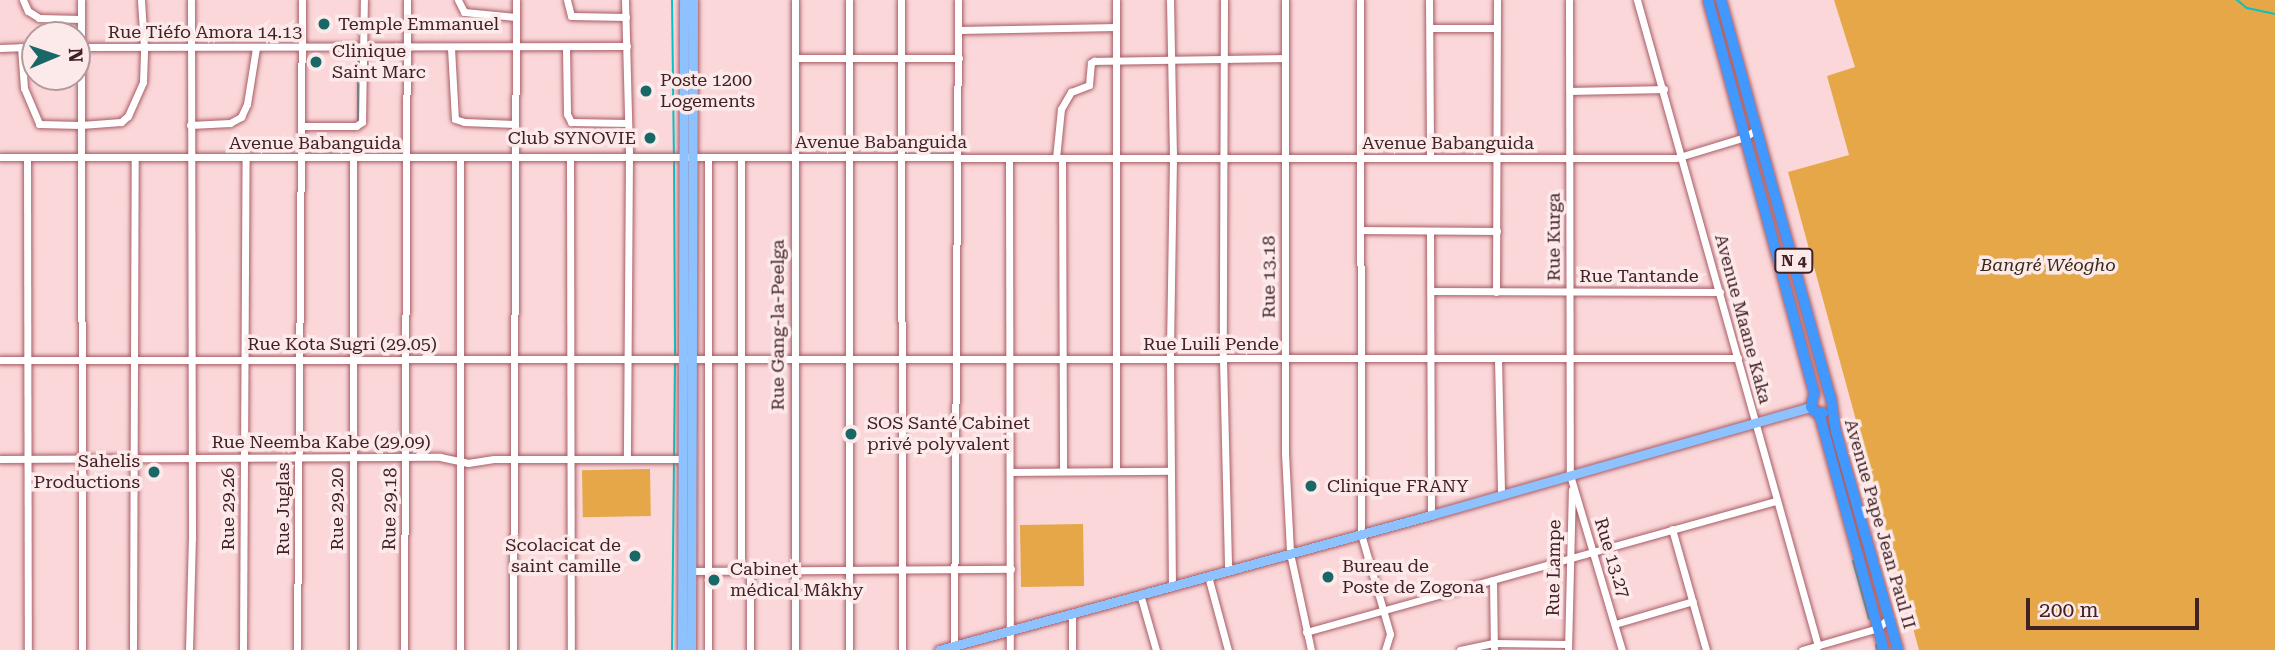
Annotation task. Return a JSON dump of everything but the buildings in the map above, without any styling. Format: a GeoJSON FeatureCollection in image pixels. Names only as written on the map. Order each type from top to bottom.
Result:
{"type":"FeatureCollection","features":[{"type":"Feature","properties":{"kind":"highway","name":"N 4"},"geometry":{"type":"LineString","coordinates":[[1708,0],[1814,394],[1815,410]]}},
{"type":"Feature","properties":{"kind":"highway","name":"N 4"},"geometry":{"type":"LineString","coordinates":[[1721,0],[1832,407]]}},
{"type":"Feature","properties":{"kind":"highway"},"geometry":{"type":"LineString","coordinates":[[1814,394],[1820,391],[1830,395]]}},
{"type":"Feature","properties":{"kind":"highway"},"geometry":{"type":"LineString","coordinates":[[1815,410],[1832,407]]}},
{"type":"Feature","properties":{"kind":"highway","name":"Avenue Pape Jean Paul II"},"geometry":{"type":"LineString","coordinates":[[1832,407],[1836,432],[1898,650]]}},
{"type":"Feature","properties":{"kind":"highway","name":"Avenue Pape Jean Paul II"},"geometry":{"type":"LineString","coordinates":[[1815,410],[1884,650]]}},
{"type":"Feature","properties":{"kind":"main road"},"geometry":{"type":"LineString","coordinates":[[684,0],[691,650]]}},
{"type":"Feature","properties":{"kind":"main road"},"geometry":{"type":"LineString","coordinates":[[687,157],[694,0]]}},
{"type":"Feature","properties":{"kind":"main road"},"geometry":{"type":"LineString","coordinates":[[682,650],[683,459],[688,361]]}},
{"type":"Feature","properties":{"kind":"main road"},"geometry":{"type":"LineString","coordinates":[[942,650],[1432,515],[1755,422],[1815,410]]}},
{"type":"Feature","properties":{"kind":"street"},"geometry":{"type":"LineString","coordinates":[[23,0],[29,11],[40,18],[81,19],[81,0]]}},
{"type":"Feature","properties":{"kind":"street"},"geometry":{"type":"LineString","coordinates":[[25,91],[36,121],[42,124],[116,123],[128,117],[143,82],[141,0]]}},
{"type":"Feature","properties":{"kind":"street"},"geometry":{"type":"LineString","coordinates":[[188,650],[191,459],[191,0]]}},
{"type":"Feature","properties":{"kind":"street","name":"Rue Juglas"},"geometry":{"type":"LineString","coordinates":[[297,650],[302,0]]}},
{"type":"Feature","properties":{"kind":"street"},"geometry":{"type":"LineString","coordinates":[[301,126],[361,124],[364,0]]}},
{"type":"Feature","properties":{"kind":"street","name":"Rue 29.18"},"geometry":{"type":"LineString","coordinates":[[404,650],[407,0]]}},
{"type":"Feature","properties":{"kind":"street"},"geometry":{"type":"LineString","coordinates":[[458,0],[464,12],[516,17]]}},
{"type":"Feature","properties":{"kind":"street"},"geometry":{"type":"LineString","coordinates":[[513,650],[516,0]]}},
{"type":"Feature","properties":{"kind":"street"},"geometry":{"type":"LineString","coordinates":[[567,0],[570,16],[625,17]]}},
{"type":"Feature","properties":{"kind":"street"},"geometry":{"type":"LineString","coordinates":[[625,0],[629,157],[627,458]]}},
{"type":"Feature","properties":{"kind":"street","name":"Rue Gang-la-Peelga"},"geometry":{"type":"LineString","coordinates":[[795,0],[795,650]]}},
{"type":"Feature","properties":{"kind":"street"},"geometry":{"type":"LineString","coordinates":[[849,0],[849,650]]}},
{"type":"Feature","properties":{"kind":"street"},"geometry":{"type":"LineString","coordinates":[[901,0],[902,650]]}},
{"type":"Feature","properties":{"kind":"street"},"geometry":{"type":"LineString","coordinates":[[954,645],[958,0]]}},
{"type":"Feature","properties":{"kind":"street"},"geometry":{"type":"LineString","coordinates":[[1116,0],[1116,470]]}},
{"type":"Feature","properties":{"kind":"street"},"geometry":{"type":"LineString","coordinates":[[1170,0],[1173,158],[1170,360],[1172,586]]}},
{"type":"Feature","properties":{"kind":"street"},"geometry":{"type":"LineString","coordinates":[[1224,0],[1223,360],[1228,570]]}},
{"type":"Feature","properties":{"kind":"street","name":"Rue 13.18"},"geometry":{"type":"LineString","coordinates":[[1285,0],[1285,453],[1290,553],[1311,650]]}},
{"type":"Feature","properties":{"kind":"street"},"geometry":{"type":"LineString","coordinates":[[1360,0],[1361,534],[1390,639],[1385,650]]}},
{"type":"Feature","properties":{"kind":"street"},"geometry":{"type":"LineString","coordinates":[[1429,0],[1430,158]]}},
{"type":"Feature","properties":{"kind":"street"},"geometry":{"type":"LineString","coordinates":[[1496,292],[1497,0]]}},
{"type":"Feature","properties":{"kind":"street","name":"Rue Kurga"},"geometry":{"type":"LineString","coordinates":[[1569,0],[1570,475]]}},
{"type":"Feature","properties":{"kind":"street","name":"Avenue Maane Kaka"},"geometry":{"type":"LineString","coordinates":[[1637,0],[1664,89],[1776,501],[1795,555],[1818,646]]}},
{"type":"Feature","properties":{"kind":"street"},"geometry":{"type":"LineString","coordinates":[[959,30],[1116,27]]}},
{"type":"Feature","properties":{"kind":"street"},"geometry":{"type":"LineString","coordinates":[[1431,28],[1497,28]]}},
{"type":"Feature","properties":{"kind":"street","name":"Rue Tiéfo Amora 14.13"},"geometry":{"type":"LineString","coordinates":[[91,47],[627,46]]}},
{"type":"Feature","properties":{"kind":"street"},"geometry":{"type":"LineString","coordinates":[[0,48],[21,47]]}},
{"type":"Feature","properties":{"kind":"street"},"geometry":{"type":"LineString","coordinates":[[190,124],[230,122],[241,117],[247,104],[256,48]]}},
{"type":"Feature","properties":{"kind":"street"},"geometry":{"type":"LineString","coordinates":[[451,48],[453,114],[460,122],[515,124]]}},
{"type":"Feature","properties":{"kind":"street"},"geometry":{"type":"LineString","coordinates":[[566,48],[567,114],[574,124],[628,123]]}},
{"type":"Feature","properties":{"kind":"street"},"geometry":{"type":"LineString","coordinates":[[795,58],[959,58]]}},
{"type":"Feature","properties":{"kind":"street"},"geometry":{"type":"LineString","coordinates":[[1063,471],[1059,158],[1061,109],[1071,92],[1088,85],[1091,63],[1116,59],[1284,58]]}},
{"type":"Feature","properties":{"kind":"street"},"geometry":{"type":"LineString","coordinates":[[1571,91],[1664,89]]}},
{"type":"Feature","properties":{"kind":"street"},"geometry":{"type":"LineString","coordinates":[[80,91],[82,650]]}},
{"type":"Feature","properties":{"kind":"street","name":"Avenue Babanguida"},"geometry":{"type":"LineString","coordinates":[[0,157],[1682,157],[1745,137],[1757,129]]}},
{"type":"Feature","properties":{"kind":"street"},"geometry":{"type":"LineString","coordinates":[[27,157],[28,650]]}},
{"type":"Feature","properties":{"kind":"street"},"geometry":{"type":"LineString","coordinates":[[133,650],[136,457],[135,157]]}},
{"type":"Feature","properties":{"kind":"street"},"geometry":{"type":"LineString","coordinates":[[708,157],[708,650]]}},
{"type":"Feature","properties":{"kind":"street","name":"Rue 29.26"},"geometry":{"type":"LineString","coordinates":[[243,650],[246,158]]}},
{"type":"Feature","properties":{"kind":"street"},"geometry":{"type":"LineString","coordinates":[[460,158],[460,650]]}},
{"type":"Feature","properties":{"kind":"street"},"geometry":{"type":"LineString","coordinates":[[570,158],[571,650]]}},
{"type":"Feature","properties":{"kind":"street"},"geometry":{"type":"LineString","coordinates":[[741,158],[741,570]]}},
{"type":"Feature","properties":{"kind":"street"},"geometry":{"type":"LineString","coordinates":[[1009,158],[1010,650]]}},
{"type":"Feature","properties":{"kind":"street","name":"Rue 29.20"},"geometry":{"type":"LineString","coordinates":[[353,159],[353,650]]}},
{"type":"Feature","properties":{"kind":"street"},"geometry":{"type":"LineString","coordinates":[[1360,230],[1497,231]]}},
{"type":"Feature","properties":{"kind":"street"},"geometry":{"type":"LineString","coordinates":[[1430,231],[1432,515]]}},
{"type":"Feature","properties":{"kind":"street","name":"Rue Tantande"},"geometry":{"type":"LineString","coordinates":[[1432,292],[1720,292]]}},
{"type":"Feature","properties":{"kind":"street","name":"Rue Luili Pende"},"geometry":{"type":"LineString","coordinates":[[688,361],[1738,358]]}},
{"type":"Feature","properties":{"kind":"street","name":"Rue Kota Sugri (29.05)"},"geometry":{"type":"LineString","coordinates":[[0,359],[688,361]]}},
{"type":"Feature","properties":{"kind":"street"},"geometry":{"type":"LineString","coordinates":[[1498,359],[1501,495]]}},
{"type":"Feature","properties":{"kind":"street","name":"Rue Neemba Kabe (29.09)"},"geometry":{"type":"LineString","coordinates":[[0,459],[136,457],[353,460],[440,457],[460,462],[515,459],[683,459]]}},
{"type":"Feature","properties":{"kind":"street"},"geometry":{"type":"LineString","coordinates":[[1010,472],[1170,471]]}},
{"type":"Feature","properties":{"kind":"street","name":"Rue 13.27"},"geometry":{"type":"LineString","coordinates":[[1570,475],[1622,650]]}},
{"type":"Feature","properties":{"kind":"street","name":"Rue Lampe"},"geometry":{"type":"LineString","coordinates":[[1568,647],[1572,486]]}},
{"type":"Feature","properties":{"kind":"street"},"geometry":{"type":"LineString","coordinates":[[1306,632],[1776,501]]}},
{"type":"Feature","properties":{"kind":"street"},"geometry":{"type":"LineString","coordinates":[[1672,529],[1706,650]]}},
{"type":"Feature","properties":{"kind":"street"},"geometry":{"type":"LineString","coordinates":[[692,571],[1010,569]]}},
{"type":"Feature","properties":{"kind":"street"},"geometry":{"type":"LineString","coordinates":[[750,570],[750,650]]}},
{"type":"Feature","properties":{"kind":"street"},"geometry":{"type":"LineString","coordinates":[[1208,576],[1228,650]]}},
{"type":"Feature","properties":{"kind":"street"},"geometry":{"type":"LineString","coordinates":[[1493,580],[1494,646]]}},
{"type":"Feature","properties":{"kind":"street"},"geometry":{"type":"LineString","coordinates":[[1140,594],[1156,650]]}},
{"type":"Feature","properties":{"kind":"street"},"geometry":{"type":"LineString","coordinates":[[1615,624],[1693,601]]}},
{"type":"Feature","properties":{"kind":"street"},"geometry":{"type":"LineString","coordinates":[[1072,615],[1072,650]]}},
{"type":"Feature","properties":{"kind":"street"},"geometry":{"type":"LineString","coordinates":[[1802,650],[1878,628],[1890,617]]}},
{"type":"Feature","properties":{"kind":"street"},"geometry":{"type":"LineString","coordinates":[[1460,650],[1494,646],[1568,647]]}},
{"type":"Feature","properties":{"kind":"green space","name":"Bangré Wéogho"},"geometry":{"type":"Polygon","coordinates":[[[1834,0],[2275,0],[2275,650],[1919,650],[1788,172],[1849,155],[1827,76],[1855,67],[1834,0]]]}},
{"type":"Feature","properties":{"kind":"green space"},"geometry":{"type":"Polygon","coordinates":[[[650,469],[651,516],[583,517],[582,470],[650,469]]]}},
{"type":"Feature","properties":{"kind":"green space"},"geometry":{"type":"Polygon","coordinates":[[[1083,524],[1084,586],[1021,587],[1020,525],[1083,524]]]}},
{"type":"Feature","properties":{"kind":"waterway"},"geometry":{"type":"LineString","coordinates":[[672,0],[674,155]]}},
{"type":"Feature","properties":{"kind":"waterway"},"geometry":{"type":"LineString","coordinates":[[2237,0],[2247,8],[2275,14]]}},
{"type":"Feature","properties":{"kind":"waterway"},"geometry":{"type":"LineString","coordinates":[[358,55],[358,122]]}},
{"type":"Feature","properties":{"kind":"waterway"},"geometry":{"type":"LineString","coordinates":[[674,161],[675,355]]}},
{"type":"Feature","properties":{"kind":"waterway"},"geometry":{"type":"LineString","coordinates":[[674,456],[675,361]]}},
{"type":"Feature","properties":{"kind":"waterway"},"geometry":{"type":"LineString","coordinates":[[672,650],[674,462]]}},
{"type":"Feature","properties":{"kind":"waterway"},"geometry":{"type":"LineString","coordinates":[[1853,561],[1869,619]]}},
{"type":"Feature","properties":{"kind":"waterway"},"geometry":{"type":"LineString","coordinates":[[1876,645],[1877,650]]}},
{"type":"Feature","properties":{"kind":"place","name":"Temple Emmanuel"},"geometry":{"type":"Point","coordinates":[324,24]}},
{"type":"Feature","properties":{"kind":"place","name":"Clinique Saint Marc"},"geometry":{"type":"Point","coordinates":[316,62]}},
{"type":"Feature","properties":{"kind":"place","name":"Poste 1200 Logements"},"geometry":{"type":"Point","coordinates":[646,91]}},
{"type":"Feature","properties":{"kind":"place","name":"Club SYNOVIE"},"geometry":{"type":"Point","coordinates":[650,138]}},
{"type":"Feature","properties":{"kind":"place","name":"SOS Santé Cabinet privé polyvalent"},"geometry":{"type":"Point","coordinates":[851,434]}},
{"type":"Feature","properties":{"kind":"place","name":"Sahelis Productions"},"geometry":{"type":"Point","coordinates":[154,472]}},
{"type":"Feature","properties":{"kind":"place","name":"Clinique FRANY"},"geometry":{"type":"Point","coordinates":[1311,486]}},
{"type":"Feature","properties":{"kind":"place","name":"Scolacicat de saint camille"},"geometry":{"type":"Point","coordinates":[635,556]}},
{"type":"Feature","properties":{"kind":"place","name":"Bureau de Poste de Zogona"},"geometry":{"type":"Point","coordinates":[1328,577]}},
{"type":"Feature","properties":{"kind":"place","name":"Cabinet médical Mâkhy"},"geometry":{"type":"Point","coordinates":[714,580]}}]}
